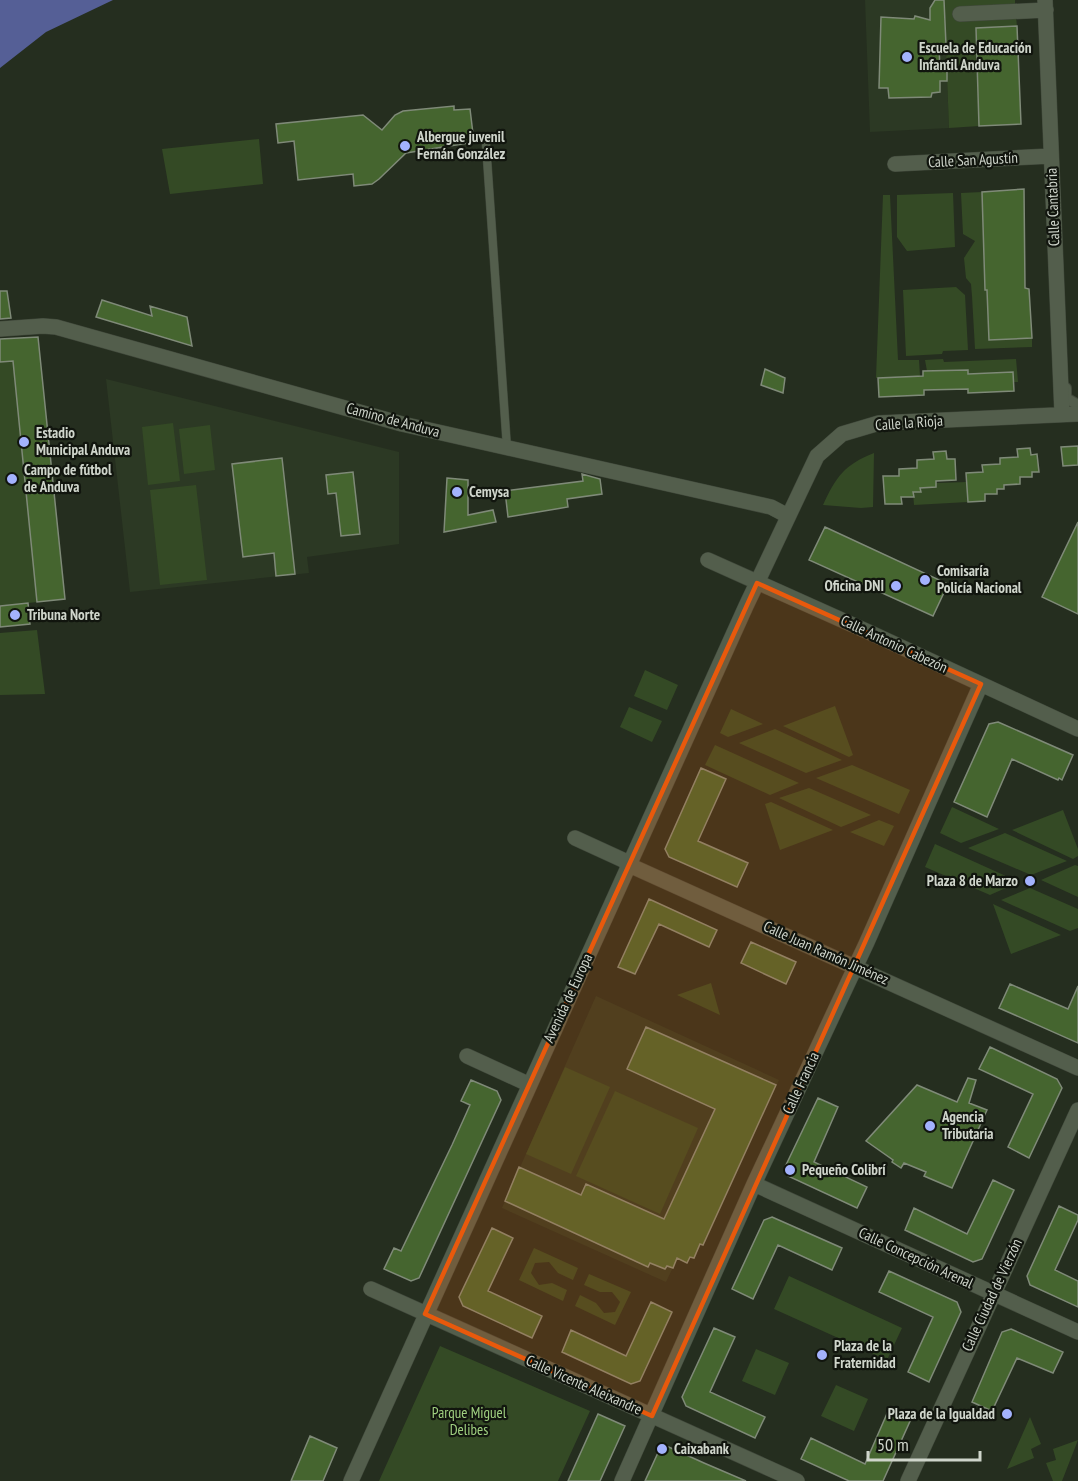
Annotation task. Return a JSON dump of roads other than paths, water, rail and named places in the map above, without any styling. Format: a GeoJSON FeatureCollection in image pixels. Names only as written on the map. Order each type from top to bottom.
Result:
{"type":"FeatureCollection","features":[{"type":"Feature","properties":{"kind":"street"},"geometry":{"type":"LineString","coordinates":[[960,14],[1047,3]]}},
{"type":"Feature","properties":{"kind":"street","name":"Calle Cantabria"},"geometry":{"type":"LineString","coordinates":[[1047,3],[1062,414]]}},
{"type":"Feature","properties":{"kind":"street","name":"Calle Cantabria"},"geometry":{"type":"LineString","coordinates":[[1047,3],[1066,398],[1078,405]]}},
{"type":"Feature","properties":{"kind":"street","name":"Calle San Agustín"},"geometry":{"type":"LineString","coordinates":[[895,164],[1051,156]]}},
{"type":"Feature","properties":{"kind":"street","name":"Camino de Anduva"},"geometry":{"type":"LineString","coordinates":[[0,329],[56,327],[402,424],[771,507],[788,516]]}},
{"type":"Feature","properties":{"kind":"street","name":"Calle la Rioja"},"geometry":{"type":"LineString","coordinates":[[788,516],[817,456],[842,434],[879,423],[1078,414]]}},
{"type":"Feature","properties":{"kind":"street","name":"Avenida de Europa"},"geometry":{"type":"LineString","coordinates":[[351,1481],[528,1084],[788,516]]}},
{"type":"Feature","properties":{"kind":"street","name":"Calle Antonio Cabezón"},"geometry":{"type":"LineString","coordinates":[[708,560],[1078,729]]}},
{"type":"Feature","properties":{"kind":"street","name":"Calle Francia"},"geometry":{"type":"LineString","coordinates":[[622,1481],[981,684]]}},
{"type":"Feature","properties":{"kind":"street","name":"Calle Juan Ramón Jiménez"},"geometry":{"type":"LineString","coordinates":[[575,838],[623,860],[629,866],[1078,1068]]}},
{"type":"Feature","properties":{"kind":"street"},"geometry":{"type":"LineString","coordinates":[[467,1056],[528,1084]]}},
{"type":"Feature","properties":{"kind":"street","name":"Calle Ciudad de Vierzón"},"geometry":{"type":"LineString","coordinates":[[908,1481],[1078,1110]]}},
{"type":"Feature","properties":{"kind":"street","name":"Calle Concepción Arenal"},"geometry":{"type":"LineString","coordinates":[[754,1184],[1078,1332]]}},
{"type":"Feature","properties":{"kind":"street","name":"Calle Vicente Aleixandre"},"geometry":{"type":"LineString","coordinates":[[371,1289],[797,1481]]}},
{"type":"Feature","properties":{"kind":"lane"},"geometry":{"type":"LineString","coordinates":[[486,144],[507,448]]}},
{"type":"Feature","properties":{"kind":"water"},"geometry":{"type":"Polygon","coordinates":[[[0,0],[113,0],[46,32],[0,68],[0,0]]]}},
{"type":"Feature","properties":{"kind":"place","name":"Escuela de Educación Infantil Anduva"},"geometry":{"type":"Point","coordinates":[907,57]}},
{"type":"Feature","properties":{"kind":"place","name":"Albergue juvenil Fernán González"},"geometry":{"type":"Point","coordinates":[405,146]}},
{"type":"Feature","properties":{"kind":"place","name":"Estadio Municipal Anduva"},"geometry":{"type":"Point","coordinates":[24,442]}},
{"type":"Feature","properties":{"kind":"place","name":"Campo de fútbol de Anduva"},"geometry":{"type":"Point","coordinates":[12,479]}},
{"type":"Feature","properties":{"kind":"place","name":"Cemysa"},"geometry":{"type":"Point","coordinates":[457,492]}},
{"type":"Feature","properties":{"kind":"place","name":"Comisaría Policía Nacional"},"geometry":{"type":"Point","coordinates":[925,580]}},
{"type":"Feature","properties":{"kind":"place","name":"Oficina DNI"},"geometry":{"type":"Point","coordinates":[896,586]}},
{"type":"Feature","properties":{"kind":"place","name":"Tribuna Norte"},"geometry":{"type":"Point","coordinates":[15,615]}},
{"type":"Feature","properties":{"kind":"place","name":"Plaza 8 de Marzo"},"geometry":{"type":"Point","coordinates":[1030,881]}},
{"type":"Feature","properties":{"kind":"place","name":"Agencia Tributaria"},"geometry":{"type":"Point","coordinates":[930,1126]}},
{"type":"Feature","properties":{"kind":"place","name":"Pequeño Colibrí"},"geometry":{"type":"Point","coordinates":[790,1170]}},
{"type":"Feature","properties":{"kind":"place","name":"Plaza de la Fraternidad"},"geometry":{"type":"Point","coordinates":[822,1355]}},
{"type":"Feature","properties":{"kind":"place","name":"Plaza de la Igualdad"},"geometry":{"type":"Point","coordinates":[1007,1414]}},
{"type":"Feature","properties":{"kind":"place","name":"Caixabank"},"geometry":{"type":"Point","coordinates":[662,1449]}},
{"type":"Feature","properties":{"kind":"park label","name":"Parque Miguel Delibes"},"geometry":{"type":"Point","coordinates":[469,1422]}}]}
